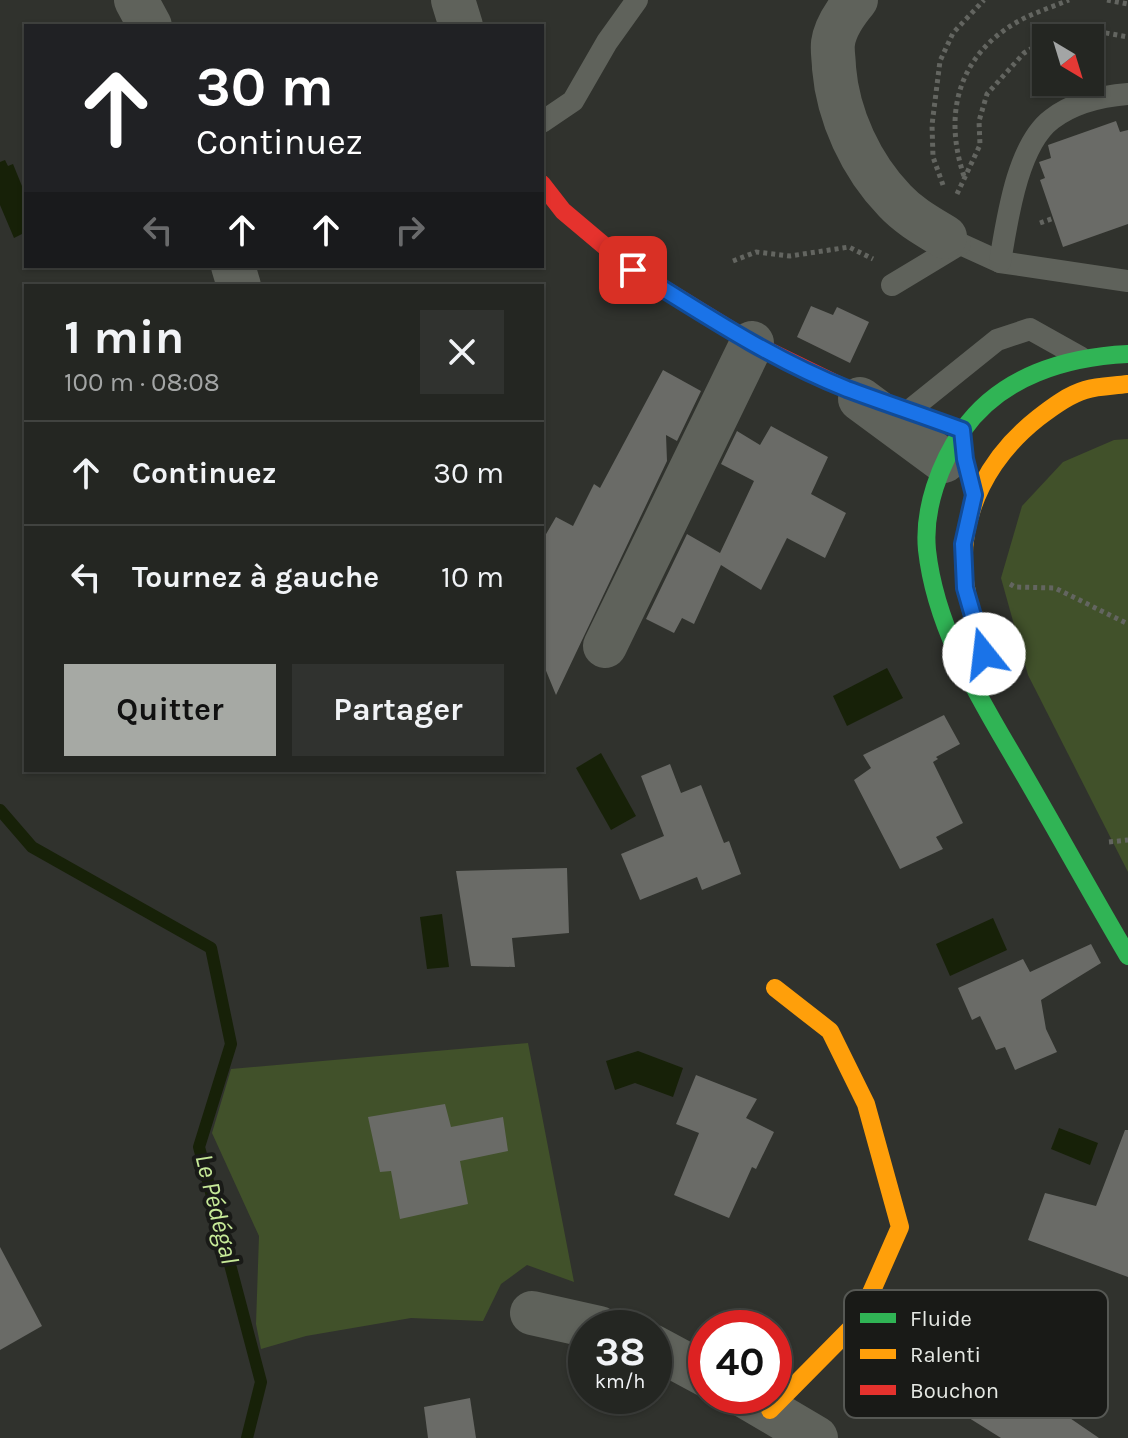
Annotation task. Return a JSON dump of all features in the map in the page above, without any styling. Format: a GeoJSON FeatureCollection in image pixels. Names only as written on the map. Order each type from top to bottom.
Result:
{"type":"FeatureCollection","features":[{"type":"Feature","properties":{"kind":"street"},"geometry":{"type":"LineString","coordinates":[[136,0],[149,24]]}},
{"type":"Feature","properties":{"kind":"street"},"geometry":{"type":"LineString","coordinates":[[453,0],[460,24]]}},
{"type":"Feature","properties":{"kind":"street"},"geometry":{"type":"LineString","coordinates":[[856,0],[840,24],[832,44],[836,86],[844,116],[868,167],[894,201],[915,219],[952,232]]}},
{"type":"Feature","properties":{"kind":"street"},"geometry":{"type":"LineString","coordinates":[[544,187],[563,211],[633,270],[752,343],[845,388],[957,450],[1002,450]]}},
{"type":"Feature","properties":{"kind":"street"},"geometry":{"type":"LineString","coordinates":[[605,646],[752,343]]}},
{"type":"Feature","properties":{"kind":"street"},"geometry":{"type":"LineString","coordinates":[[1128,354],[1081,358],[1024,377],[983,406],[932,496],[926,546],[939,612],[962,668],[1128,956]]}},
{"type":"Feature","properties":{"kind":"street"},"geometry":{"type":"LineString","coordinates":[[996,682],[984,654],[965,588],[963,544],[974,495],[1002,450],[1042,413],[1084,390],[1128,384]]}},
{"type":"Feature","properties":{"kind":"street"},"geometry":{"type":"LineString","coordinates":[[845,388],[910,410],[957,450],[974,495]]}},
{"type":"Feature","properties":{"kind":"street"},"geometry":{"type":"LineString","coordinates":[[1008,710],[1073,861]]}},
{"type":"Feature","properties":{"kind":"street"},"geometry":{"type":"LineString","coordinates":[[775,988],[830,1031],[866,1104],[900,1227],[872,1290]]}},
{"type":"Feature","properties":{"kind":"street"},"geometry":{"type":"LineString","coordinates":[[532,1313],[568,1321]]}},
{"type":"Feature","properties":{"kind":"street"},"geometry":{"type":"LineString","coordinates":[[792,1375],[844,1332]]}},
{"type":"Feature","properties":{"kind":"street"},"geometry":{"type":"LineString","coordinates":[[776,1414],[816,1438]]}},
{"type":"Feature","properties":{"kind":"lane"},"geometry":{"type":"LineString","coordinates":[[544,121],[573,101],[607,42],[637,0]]}},
{"type":"Feature","properties":{"kind":"lane"},"geometry":{"type":"LineString","coordinates":[[1000,262],[1012,198],[1033,142],[1051,119],[1076,106],[1128,94]]}},
{"type":"Feature","properties":{"kind":"lane"},"geometry":{"type":"LineString","coordinates":[[899,281],[952,232],[1000,262],[1128,281]]}},
{"type":"Feature","properties":{"kind":"lane"},"geometry":{"type":"LineString","coordinates":[[910,410],[997,340],[1030,329],[1081,358]]}},
{"type":"Feature","properties":{"kind":"path"},"geometry":{"type":"LineString","coordinates":[[952,232],[933,157],[932,125],[940,61],[953,33],[984,0]]}},
{"type":"Feature","properties":{"kind":"path"},"geometry":{"type":"LineString","coordinates":[[964,176],[956,142],[955,114],[960,86],[968,68],[980,52],[1016,23],[1069,0]]}},
{"type":"Feature","properties":{"kind":"path"},"geometry":{"type":"LineString","coordinates":[[1107,0],[1128,4]]}},
{"type":"Feature","properties":{"kind":"path"},"geometry":{"type":"LineString","coordinates":[[1104,33],[1128,37]]}},
{"type":"Feature","properties":{"kind":"path"},"geometry":{"type":"LineString","coordinates":[[952,232],[964,176],[980,145],[979,121],[987,94],[1024,53],[1032,49]]}},
{"type":"Feature","properties":{"kind":"path"},"geometry":{"type":"LineString","coordinates":[[733,261],[756,252],[790,256],[849,247],[899,281]]}},
{"type":"Feature","properties":{"kind":"path"},"geometry":{"type":"LineString","coordinates":[[964,566],[1001,578],[1015,587],[1055,588],[1128,624]]}},
{"type":"Feature","properties":{"kind":"shaded area"},"geometry":{"type":"Polygon","coordinates":[[[5,160],[8,166],[13,164],[24,191],[24,233],[14,238],[0,205],[0,162],[5,160]]]}},
{"type":"Feature","properties":{"kind":"shaded area"},"geometry":{"type":"Polygon","coordinates":[[[1128,439],[1128,872],[1028,675],[1001,578],[1022,506],[1063,462],[1114,440],[1128,439]]]}},
{"type":"Feature","properties":{"kind":"shaded area"},"geometry":{"type":"Polygon","coordinates":[[[887,668],[903,698],[847,726],[833,696],[887,668]]]}},
{"type":"Feature","properties":{"kind":"shaded area"},"geometry":{"type":"Polygon","coordinates":[[[601,753],[636,816],[611,830],[576,768],[601,753]]]}},
{"type":"Feature","properties":{"kind":"shaded area"},"geometry":{"type":"Polygon","coordinates":[[[442,914],[449,967],[427,969],[420,917],[442,914]]]}},
{"type":"Feature","properties":{"kind":"shaded area"},"geometry":{"type":"Polygon","coordinates":[[[993,918],[1007,950],[950,976],[936,944],[993,918]]]}},
{"type":"Feature","properties":{"kind":"shaded area"},"geometry":{"type":"Polygon","coordinates":[[[528,1043],[574,1282],[527,1265],[501,1284],[483,1321],[411,1318],[306,1336],[261,1349],[256,1324],[259,1236],[212,1133],[231,1069],[528,1043]]]}},
{"type":"Feature","properties":{"kind":"shaded area"},"geometry":{"type":"Polygon","coordinates":[[[638,1051],[683,1068],[673,1097],[635,1083],[615,1090],[606,1061],[638,1051]]]}},
{"type":"Feature","properties":{"kind":"shaded area"},"geometry":{"type":"Polygon","coordinates":[[[1059,1128],[1098,1143],[1090,1165],[1051,1149],[1059,1128]]]}},
{"type":"Feature","properties":{"kind":"building"},"geometry":{"type":"Polygon","coordinates":[[[1116,121],[1120,132],[1128,130],[1128,224],[1063,247],[1040,180],[1045,178],[1039,162],[1051,158],[1048,145],[1116,121]]]}},
{"type":"Feature","properties":{"kind":"building"},"geometry":{"type":"Polygon","coordinates":[[[811,306],[833,315],[837,307],[869,322],[850,363],[797,337],[811,306]]]}},
{"type":"Feature","properties":{"kind":"building"},"geometry":{"type":"Polygon","coordinates":[[[663,370],[701,391],[677,441],[666,435],[667,461],[556,695],[544,666],[544,538],[556,517],[573,526],[594,484],[600,488],[663,370]]]}},
{"type":"Feature","properties":{"kind":"building"},"geometry":{"type":"Polygon","coordinates":[[[771,426],[828,457],[811,494],[846,513],[825,558],[787,538],[761,590],[721,565],[694,624],[682,618],[674,633],[646,619],[687,534],[720,553],[754,481],[721,464],[737,431],[760,445],[771,426]]]}},
{"type":"Feature","properties":{"kind":"building"},"geometry":{"type":"Polygon","coordinates":[[[944,715],[960,744],[936,757],[938,759],[933,762],[963,823],[936,837],[943,849],[900,869],[854,780],[871,768],[863,755],[944,715]]]}},
{"type":"Feature","properties":{"kind":"building"},"geometry":{"type":"Polygon","coordinates":[[[670,764],[681,793],[701,785],[724,843],[729,841],[741,874],[702,890],[697,877],[640,900],[621,854],[664,836],[641,776],[670,764]]]}},
{"type":"Feature","properties":{"kind":"building"},"geometry":{"type":"Polygon","coordinates":[[[567,868],[569,933],[512,938],[515,967],[471,966],[456,871],[567,868]]]}},
{"type":"Feature","properties":{"kind":"building"},"geometry":{"type":"Polygon","coordinates":[[[1091,944],[1101,963],[1041,1000],[1046,1029],[1057,1052],[1015,1070],[1005,1047],[996,1050],[980,1016],[972,1020],[958,988],[1023,959],[1030,972],[1091,944]]]}},
{"type":"Feature","properties":{"kind":"building"},"geometry":{"type":"Polygon","coordinates":[[[696,1075],[757,1099],[746,1118],[774,1132],[756,1169],[752,1167],[729,1218],[674,1195],[699,1133],[676,1124],[696,1075]]]}},
{"type":"Feature","properties":{"kind":"building"},"geometry":{"type":"Polygon","coordinates":[[[445,1104],[451,1127],[503,1117],[508,1151],[460,1161],[468,1204],[400,1219],[391,1171],[380,1172],[368,1117],[445,1104]]]}},
{"type":"Feature","properties":{"kind":"building"},"geometry":{"type":"Polygon","coordinates":[[[1125,1130],[1128,1130],[1128,1277],[1028,1240],[1045,1193],[1096,1206],[1125,1130]]]}},
{"type":"Feature","properties":{"kind":"building"},"geometry":{"type":"Polygon","coordinates":[[[0,1247],[42,1326],[0,1350],[0,1247]]]}},
{"type":"Feature","properties":{"kind":"building"},"geometry":{"type":"Polygon","coordinates":[[[470,1398],[476,1438],[428,1438],[424,1407],[470,1398]]]}},
{"type":"Feature","properties":{"kind":"building"},"geometry":{"type":"Polygon","coordinates":[[[969,1418],[1070,1418],[1099,1438],[1001,1438],[969,1418]]]}},
{"type":"Feature","properties":{"kind":"waterway","name":"Le Pédégal"},"geometry":{"type":"LineString","coordinates":[[0,810],[32,847],[211,948],[231,1044],[199,1147],[261,1382],[247,1438]]}},
{"type":"Feature","properties":{"kind":"traffic: fast"},"geometry":{"type":"LineString","coordinates":[[1128,354],[1081,360],[1036,373],[996,396],[978,411],[963,430],[940,472],[926,534],[932,580],[950,638],[992,719],[1128,956]]}},
{"type":"Feature","properties":{"kind":"traffic: slow"},"geometry":{"type":"LineString","coordinates":[[990,667],[974,620],[964,572],[967,527],[982,486],[1006,449],[1055,406],[1085,390],[1128,384]]}},
{"type":"Feature","properties":{"kind":"traffic: slow"},"geometry":{"type":"LineString","coordinates":[[775,988],[830,1031],[866,1104],[900,1227],[872,1290]]}},
{"type":"Feature","properties":{"kind":"traffic: slow"},"geometry":{"type":"LineString","coordinates":[[792,1388],[844,1335]]}},
{"type":"Feature","properties":{"kind":"traffic: jam"},"geometry":{"type":"LineString","coordinates":[[544,187],[563,211],[633,270],[752,343],[845,388],[962,430],[965,457]]}},
{"type":"Feature","properties":{"kind":"route"},"geometry":{"type":"LineString","coordinates":[[633,270],[752,343],[845,388],[962,430],[974,495],[963,544],[965,588],[984,654]]}}]}
